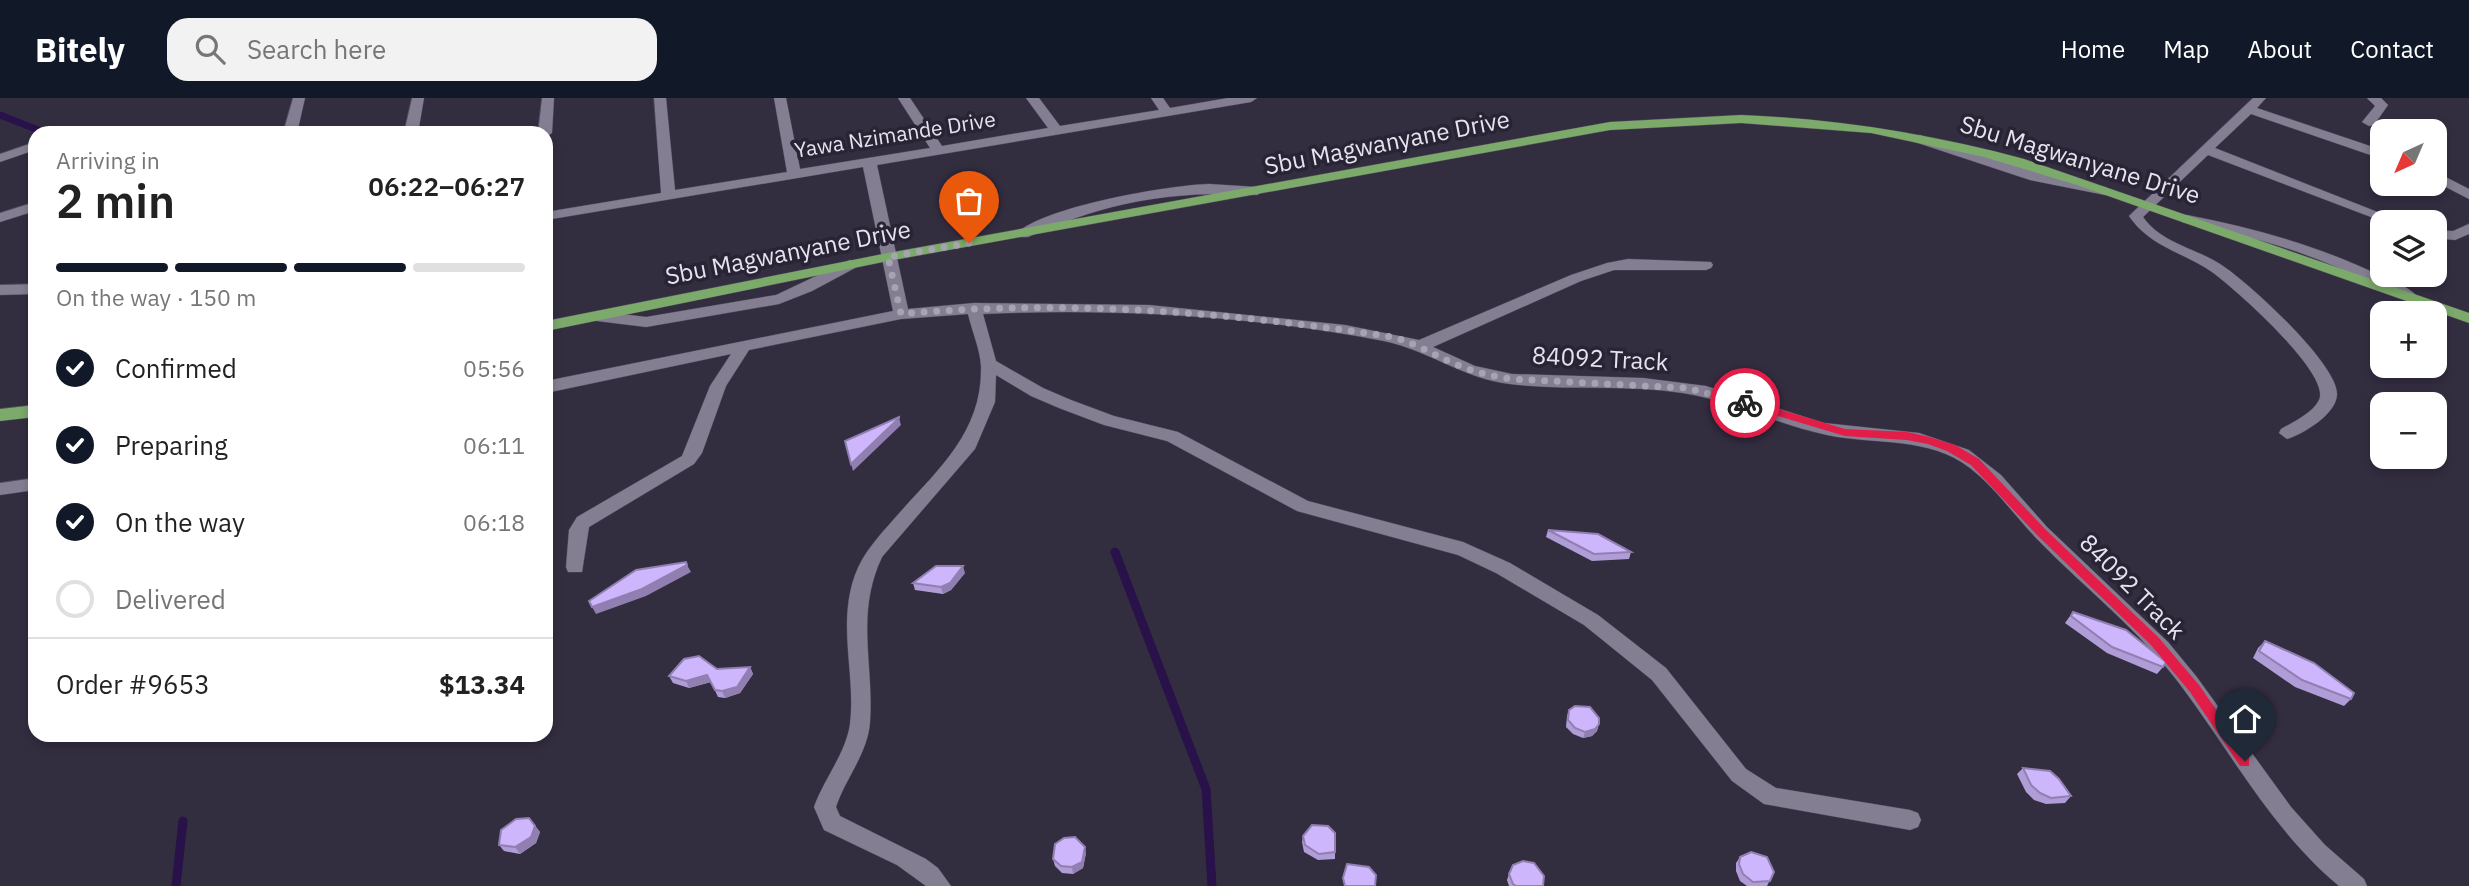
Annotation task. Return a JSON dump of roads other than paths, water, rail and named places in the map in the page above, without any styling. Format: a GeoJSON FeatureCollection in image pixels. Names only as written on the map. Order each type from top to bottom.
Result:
{"type":"FeatureCollection","features":[{"type":"Feature","properties":{"kind":"main road","name":"Sbu Magwanyane Drive"},"geometry":{"type":"LineString","coordinates":[[850,265],[1610,126],[1653,121],[1775,119],[1816,122],[1911,136],[2007,159],[2187,219]]}},
{"type":"Feature","properties":{"kind":"main road"},"geometry":{"type":"LineString","coordinates":[[2414,299],[2469,318]]}},
{"type":"Feature","properties":{"kind":"main road"},"geometry":{"type":"LineString","coordinates":[[553,325],[597,316]]}},
{"type":"Feature","properties":{"kind":"main road"},"geometry":{"type":"LineString","coordinates":[[0,415],[28,412]]}},
{"type":"Feature","properties":{"kind":"street"},"geometry":{"type":"LineString","coordinates":[[292,126],[299,98]]}},
{"type":"Feature","properties":{"kind":"street"},"geometry":{"type":"LineString","coordinates":[[412,126],[418,98]]}},
{"type":"Feature","properties":{"kind":"street"},"geometry":{"type":"LineString","coordinates":[[546,126],[548,98]]}},
{"type":"Feature","properties":{"kind":"street"},"geometry":{"type":"LineString","coordinates":[[660,98],[668,194]]}},
{"type":"Feature","properties":{"kind":"street"},"geometry":{"type":"LineString","coordinates":[[780,98],[794,172]]}},
{"type":"Feature","properties":{"kind":"street"},"geometry":{"type":"LineString","coordinates":[[904,98],[938,149]]}},
{"type":"Feature","properties":{"kind":"street"},"geometry":{"type":"LineString","coordinates":[[1032,98],[1056,130]]}},
{"type":"Feature","properties":{"kind":"street"},"geometry":{"type":"LineString","coordinates":[[1157,98],[1167,112]]}},
{"type":"Feature","properties":{"kind":"street","name":"Yawa Nzimande Drive"},"geometry":{"type":"LineString","coordinates":[[553,215],[794,172],[1251,98]]}},
{"type":"Feature","properties":{"kind":"street"},"geometry":{"type":"LineString","coordinates":[[2260,98],[2136,216],[2138,222],[2154,235],[2198,257],[2234,281],[2307,354],[2325,380],[2330,393],[2326,402],[2313,416],[2287,433]]}},
{"type":"Feature","properties":{"kind":"street"},"geometry":{"type":"LineString","coordinates":[[2369,122],[2382,105],[2373,98]]}},
{"type":"Feature","properties":{"kind":"street"},"geometry":{"type":"LineString","coordinates":[[2249,109],[2370,151]]}},
{"type":"Feature","properties":{"kind":"street"},"geometry":{"type":"LineString","coordinates":[[0,158],[28,148]]}},
{"type":"Feature","properties":{"kind":"street"},"geometry":{"type":"LineString","coordinates":[[2207,150],[2370,212]]}},
{"type":"Feature","properties":{"kind":"street"},"geometry":{"type":"LineString","coordinates":[[869,161],[901,314]]}},
{"type":"Feature","properties":{"kind":"street"},"geometry":{"type":"LineString","coordinates":[[2447,182],[2469,195]]}},
{"type":"Feature","properties":{"kind":"street"},"geometry":{"type":"LineString","coordinates":[[0,218],[28,208]]}},
{"type":"Feature","properties":{"kind":"street"},"geometry":{"type":"LineString","coordinates":[[2187,219],[2256,233],[2312,250],[2356,267],[2414,299]]}},
{"type":"Feature","properties":{"kind":"street"},"geometry":{"type":"LineString","coordinates":[[2447,235],[2455,236],[2469,228]]}},
{"type":"Feature","properties":{"kind":"street"},"geometry":{"type":"LineString","coordinates":[[1420,346],[1576,278],[1612,266],[1639,263],[1706,265]]}},
{"type":"Feature","properties":{"kind":"street"},"geometry":{"type":"LineString","coordinates":[[597,316],[646,322],[779,299],[807,288],[850,265]]}},
{"type":"Feature","properties":{"kind":"street"},"geometry":{"type":"LineString","coordinates":[[6,290],[28,283]]}},
{"type":"Feature","properties":{"kind":"street"},"geometry":{"type":"LineString","coordinates":[[6,290],[28,289]]}},
{"type":"Feature","properties":{"kind":"street","name":"84092 Track"},"geometry":{"type":"LineString","coordinates":[[553,386],[901,314],[1075,306],[1205,313],[1372,334],[1420,346],[1485,375],[1512,379],[1686,388],[1727,397],[1817,426],[1845,432],[1907,436],[1963,454],[1975,462],[2041,532],[2155,641],[2195,689],[2249,768],[2293,825],[2339,873],[2356,886]]}},
{"type":"Feature","properties":{"kind":"street"},"geometry":{"type":"LineString","coordinates":[[940,886],[931,874],[914,863],[832,823],[825,807],[831,789],[853,749],[860,724],[856,619],[864,576],[882,544],[969,445],[987,402],[989,364],[974,309]]}},
{"type":"Feature","properties":{"kind":"street"},"geometry":{"type":"LineString","coordinates":[[575,567],[578,530],[583,522],[688,460],[718,386],[744,346]]}},
{"type":"Feature","properties":{"kind":"street"},"geometry":{"type":"LineString","coordinates":[[989,364],[1037,392],[1065,404],[1110,421],[1172,436],[1303,506],[1463,549],[1503,568],[1591,621],[1659,674],[1739,775],[1754,788],[1771,797],[1910,820]]}},
{"type":"Feature","properties":{"kind":"street"},"geometry":{"type":"LineString","coordinates":[[0,489],[28,485]]}},
{"type":"Feature","properties":{"kind":"waterway"},"geometry":{"type":"LineString","coordinates":[[0,115],[28,126]]}},
{"type":"Feature","properties":{"kind":"waterway"},"geometry":{"type":"LineString","coordinates":[[1115,552],[1206,789],[1212,886]]}},
{"type":"Feature","properties":{"kind":"waterway"},"geometry":{"type":"LineString","coordinates":[[176,886],[183,821]]}}]}
